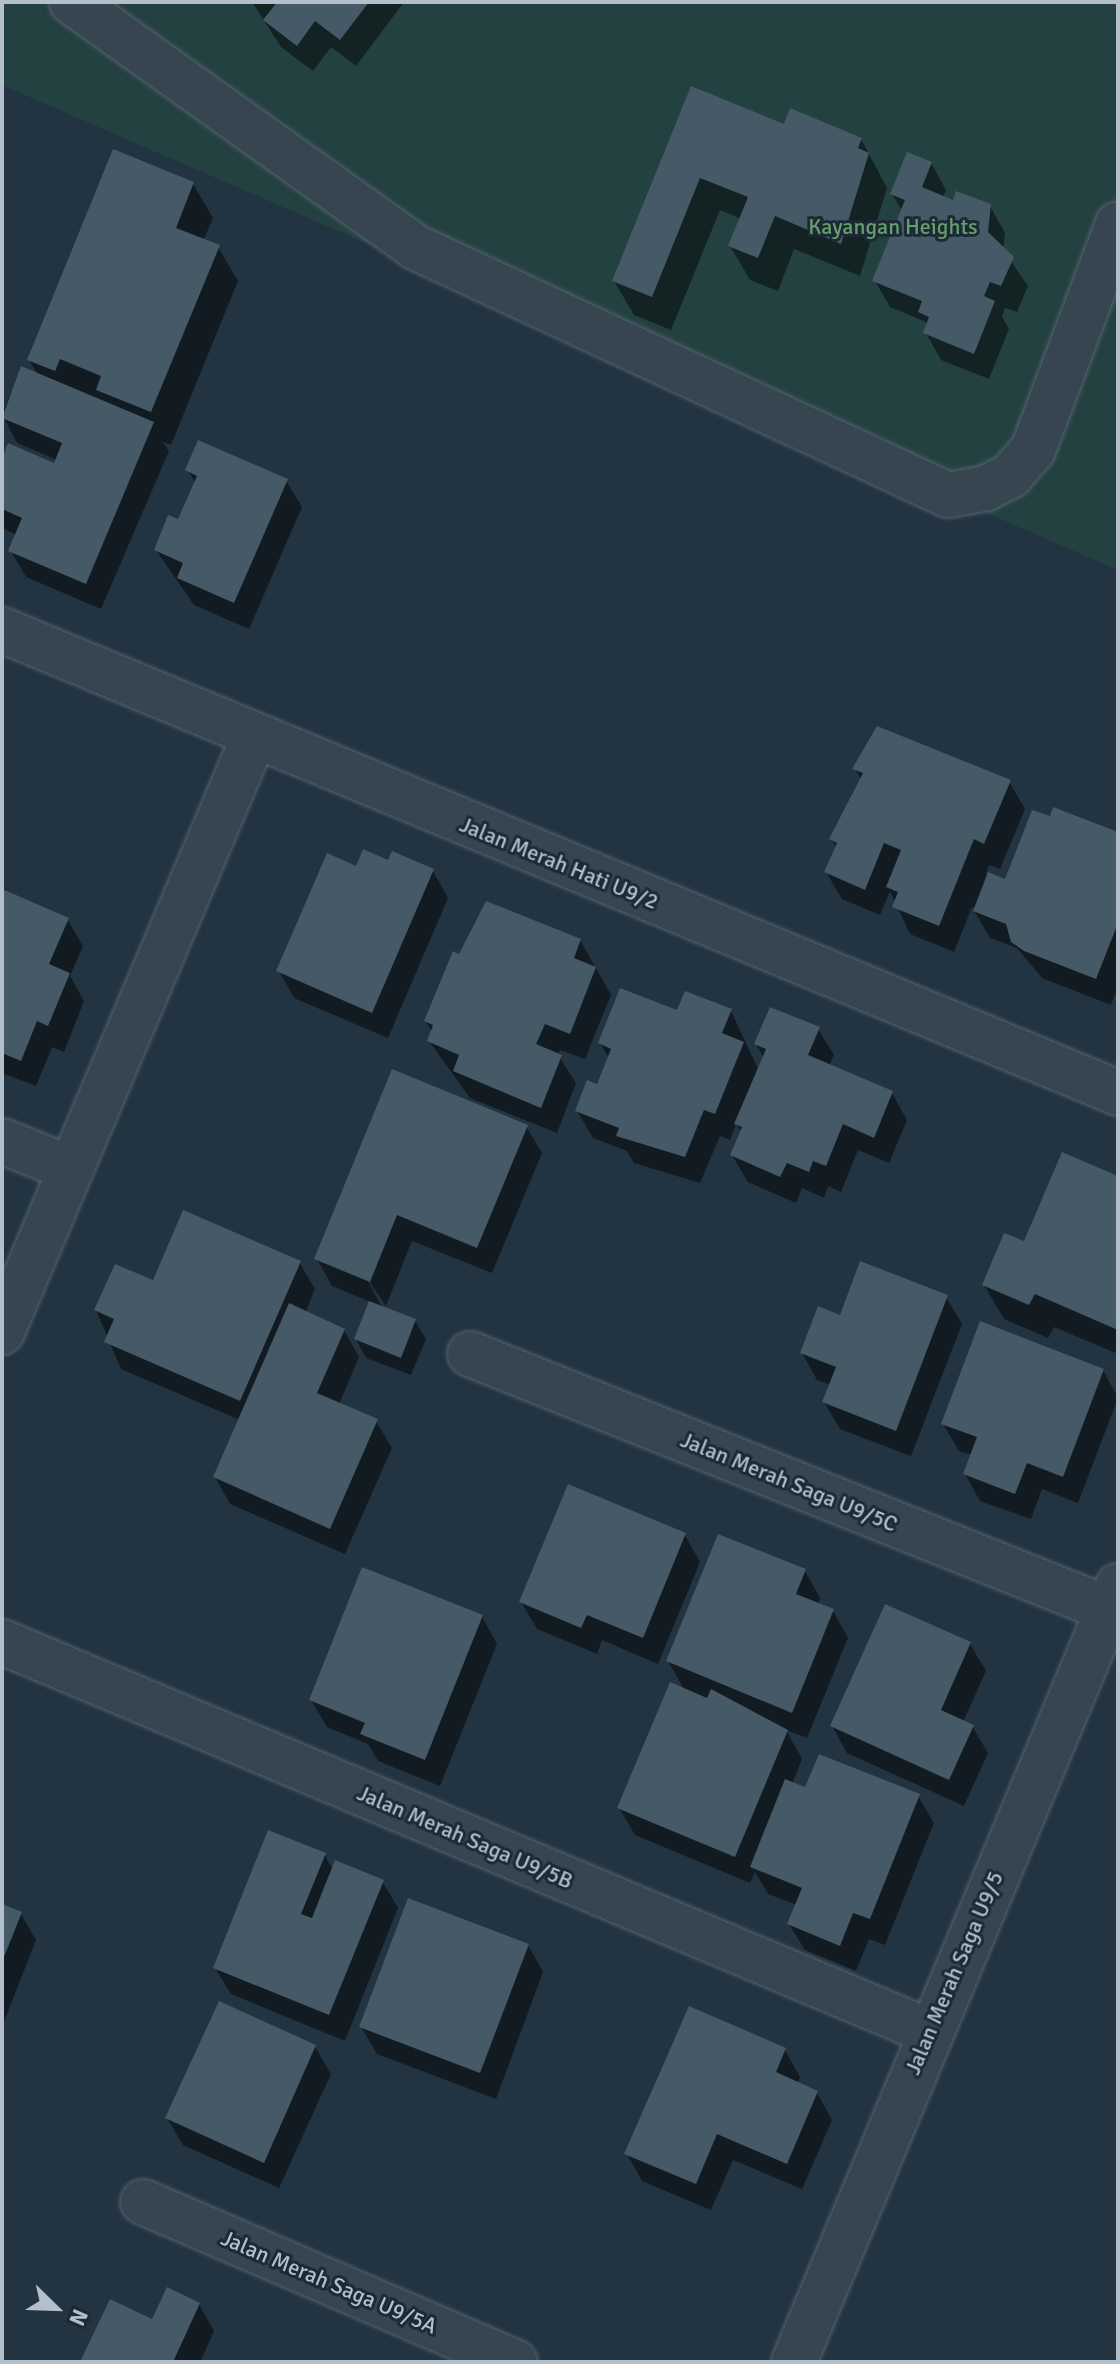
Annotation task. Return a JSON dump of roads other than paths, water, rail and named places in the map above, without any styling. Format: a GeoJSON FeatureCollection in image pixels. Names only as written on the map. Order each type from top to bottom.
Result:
{"type":"FeatureCollection","features":[{"type":"Feature","properties":{"kind":"street"},"geometry":{"type":"LineString","coordinates":[[72,2],[415,247],[948,495],[986,488],[1011,475],[1033,450],[1118,224]]}},
{"type":"Feature","properties":{"kind":"street","name":"Jalan Merah Hati U9/2"},"geometry":{"type":"LineString","coordinates":[[2,630],[1118,1093]]}},
{"type":"Feature","properties":{"kind":"street"},"geometry":{"type":"LineString","coordinates":[[2,1332],[254,737]]}},
{"type":"Feature","properties":{"kind":"street"},"geometry":{"type":"LineString","coordinates":[[2,1141],[71,1169]]}},
{"type":"Feature","properties":{"kind":"street","name":"Jalan Merah Saga U9/5C"},"geometry":{"type":"LineString","coordinates":[[470,1354],[1113,1598]]}},
{"type":"Feature","properties":{"kind":"street","name":"Jalan Merah Saga U9/5"},"geometry":{"type":"LineString","coordinates":[[794,2362],[928,2031],[1113,1598]]}},
{"type":"Feature","properties":{"kind":"street","name":"Jalan Merah Saga U9/5B"},"geometry":{"type":"LineString","coordinates":[[2,1642],[928,2031]]}},
{"type":"Feature","properties":{"kind":"street","name":"Jalan Merah Saga U9/5A"},"geometry":{"type":"LineString","coordinates":[[143,2202],[515,2362]]}},
{"type":"Feature","properties":{"kind":"park label","name":"Kayangan Heights"},"geometry":{"type":"Point","coordinates":[893,227]}}]}
